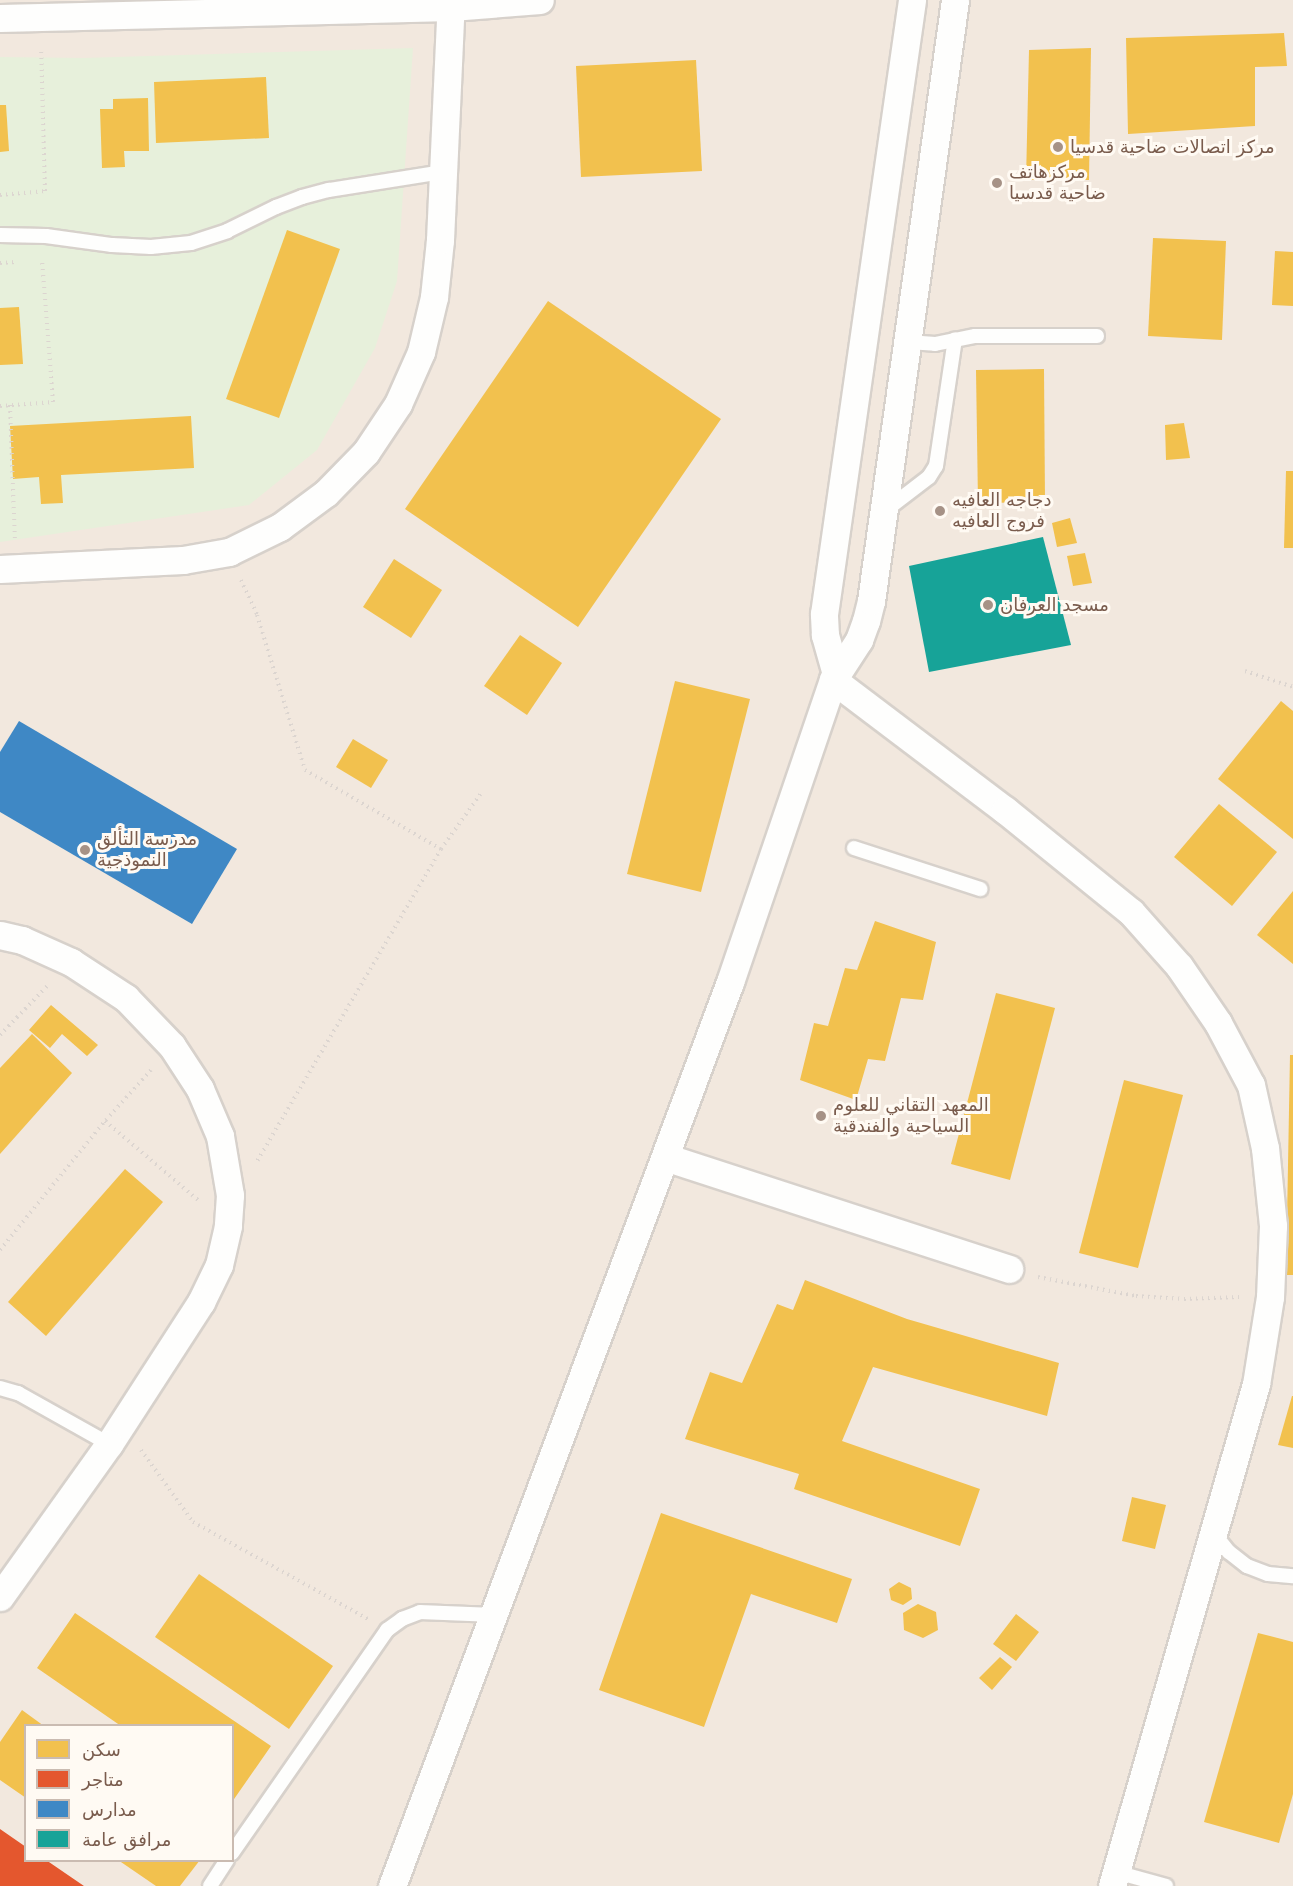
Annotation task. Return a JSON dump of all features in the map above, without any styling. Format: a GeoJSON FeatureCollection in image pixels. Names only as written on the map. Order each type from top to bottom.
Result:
{"type":"FeatureCollection","features":[{"type":"Feature","properties":{"kind":"street"},"geometry":{"type":"LineString","coordinates":[[0,18],[40,9],[540,0]]}},
{"type":"Feature","properties":{"kind":"street"},"geometry":{"type":"LineString","coordinates":[[912,0],[824,614],[825,635],[835,677],[1131,912],[1179,966],[1205,1004],[1251,1085],[1265,1148],[1273,1226],[1270,1297],[1256,1384],[1215,1535],[1114,1879]]}},
{"type":"Feature","properties":{"kind":"street"},"geometry":{"type":"LineString","coordinates":[[392,1886],[730,982],[835,677],[859,640],[866,621],[884,511],[955,0]]}},
{"type":"Feature","properties":{"kind":"street"},"geometry":{"type":"LineString","coordinates":[[8,568],[183,560],[229,552],[280,527],[326,493],[366,452],[398,404],[421,352],[435,297],[451,3]]}},
{"type":"Feature","properties":{"kind":"street"},"geometry":{"type":"LineString","coordinates":[[0,935],[22,939],[71,962],[126,998],[172,1046],[200,1089],[219,1136],[230,1195],[228,1226],[219,1266],[201,1302],[109,1444],[0,1597]]}},
{"type":"Feature","properties":{"kind":"street"},"geometry":{"type":"LineString","coordinates":[[665,1157],[1009,1269]]}},
{"type":"Feature","properties":{"kind":"lane"},"geometry":{"type":"LineString","coordinates":[[0,235],[46,236],[122,246],[151,247],[190,243],[227,231],[302,197],[329,190],[443,172]]}},
{"type":"Feature","properties":{"kind":"lane"},"geometry":{"type":"LineString","coordinates":[[908,342],[935,344],[975,336],[1097,336]]}},
{"type":"Feature","properties":{"kind":"lane"},"geometry":{"type":"LineString","coordinates":[[884,511],[929,477],[936,466],[955,339]]}},
{"type":"Feature","properties":{"kind":"lane"},"geometry":{"type":"LineString","coordinates":[[854,848],[980,889]]}},
{"type":"Feature","properties":{"kind":"lane"},"geometry":{"type":"LineString","coordinates":[[0,1388],[18,1393],[109,1444]]}},
{"type":"Feature","properties":{"kind":"lane"},"geometry":{"type":"LineString","coordinates":[[1215,1535],[1228,1552],[1247,1566],[1268,1574],[1293,1576]]}},
{"type":"Feature","properties":{"kind":"lane"},"geometry":{"type":"LineString","coordinates":[[234,1850],[387,1630],[402,1619],[420,1612],[494,1615]]}},
{"type":"Feature","properties":{"kind":"lane"},"geometry":{"type":"LineString","coordinates":[[210,1886],[227,1862]]}},
{"type":"Feature","properties":{"kind":"lane"},"geometry":{"type":"LineString","coordinates":[[1114,1879],[1166,1886]]}},
{"type":"Feature","properties":{"kind":"path"},"geometry":{"type":"LineString","coordinates":[[0,195],[45,191],[40,9]]}},
{"type":"Feature","properties":{"kind":"path"},"geometry":{"type":"LineString","coordinates":[[0,406],[53,402],[44,260],[33,261]]}},
{"type":"Feature","properties":{"kind":"path"},"geometry":{"type":"LineString","coordinates":[[0,263],[22,261]]}},
{"type":"Feature","properties":{"kind":"path"},"geometry":{"type":"LineString","coordinates":[[8,568],[10,405]]}},
{"type":"Feature","properties":{"kind":"path"},"geometry":{"type":"LineString","coordinates":[[229,552],[257,615],[305,770],[441,849]]}},
{"type":"Feature","properties":{"kind":"path"},"geometry":{"type":"LineString","coordinates":[[1245,671],[1293,687]]}},
{"type":"Feature","properties":{"kind":"path"},"geometry":{"type":"LineString","coordinates":[[230,1195],[261,1157],[441,849],[482,792]]}},
{"type":"Feature","properties":{"kind":"path"},"geometry":{"type":"LineString","coordinates":[[0,1035],[71,962]]}},
{"type":"Feature","properties":{"kind":"path"},"geometry":{"type":"LineString","coordinates":[[0,1250],[105,1121],[172,1046]]}},
{"type":"Feature","properties":{"kind":"path"},"geometry":{"type":"LineString","coordinates":[[105,1121],[228,1226]]}},
{"type":"Feature","properties":{"kind":"path"},"geometry":{"type":"LineString","coordinates":[[1040,1277],[1136,1296],[1184,1299],[1233,1298]]}},
{"type":"Feature","properties":{"kind":"path"},"geometry":{"type":"LineString","coordinates":[[109,1444],[141,1451],[192,1522],[387,1630]]}},
{"type":"Feature","properties":{"kind":"shaded area"},"geometry":{"type":"Polygon","coordinates":[[[0,0],[1293,0],[1293,1886],[0,1886],[0,0]]]}},
{"type":"Feature","properties":{"kind":"green space"},"geometry":{"type":"Polygon","coordinates":[[[413,48],[397,281],[375,348],[317,450],[249,505],[0,542],[0,57],[83,58],[413,48]]]}},
{"type":"Feature","properties":{"kind":"building: سكن"},"geometry":{"type":"Polygon","coordinates":[[[1284,33],[1287,66],[1255,67],[1255,126],[1128,134],[1126,38],[1284,33]]]}},
{"type":"Feature","properties":{"kind":"building: سكن","name":"مركز اتصالات ضاحية قدسيا"},"geometry":{"type":"Polygon","coordinates":[[[1091,48],[1089,180],[1026,180],[1029,50],[1091,48]]]}},
{"type":"Feature","properties":{"kind":"building: سكن"},"geometry":{"type":"Polygon","coordinates":[[[696,60],[702,171],[581,177],[576,66],[696,60]]]}},
{"type":"Feature","properties":{"kind":"building: سكن"},"geometry":{"type":"Polygon","coordinates":[[[266,77],[269,138],[156,143],[154,82],[266,77]]]}},
{"type":"Feature","properties":{"kind":"building: سكن"},"geometry":{"type":"Polygon","coordinates":[[[148,98],[149,151],[124,151],[125,167],[102,168],[100,109],[113,109],[113,99],[148,98]]]}},
{"type":"Feature","properties":{"kind":"building: سكن"},"geometry":{"type":"Polygon","coordinates":[[[0,105],[6,105],[9,151],[0,152],[0,105]]]}},
{"type":"Feature","properties":{"kind":"building: سكن"},"geometry":{"type":"Polygon","coordinates":[[[287,230],[340,249],[279,418],[226,399],[287,230]]]}},
{"type":"Feature","properties":{"kind":"building: سكن"},"geometry":{"type":"Polygon","coordinates":[[[1153,238],[1226,241],[1222,340],[1148,336],[1153,238]]]}},
{"type":"Feature","properties":{"kind":"building: سكن"},"geometry":{"type":"Polygon","coordinates":[[[1275,251],[1293,252],[1293,306],[1272,305],[1275,251]]]}},
{"type":"Feature","properties":{"kind":"building: سكن"},"geometry":{"type":"Polygon","coordinates":[[[548,301],[721,419],[578,627],[405,509],[548,301]]]}},
{"type":"Feature","properties":{"kind":"building: سكن"},"geometry":{"type":"Polygon","coordinates":[[[19,307],[23,364],[0,365],[0,308],[19,307]]]}},
{"type":"Feature","properties":{"kind":"building: سكن"},"geometry":{"type":"Polygon","coordinates":[[[1044,369],[1045,502],[978,503],[976,370],[1044,369]]]}},
{"type":"Feature","properties":{"kind":"building: سكن"},"geometry":{"type":"Polygon","coordinates":[[[191,416],[194,468],[61,475],[63,503],[41,504],[39,477],[13,479],[10,426],[191,416]]]}},
{"type":"Feature","properties":{"kind":"building: سكن"},"geometry":{"type":"Polygon","coordinates":[[[1184,423],[1190,458],[1166,460],[1165,425],[1184,423]]]}},
{"type":"Feature","properties":{"kind":"building: سكن"},"geometry":{"type":"Polygon","coordinates":[[[1286,471],[1293,471],[1293,548],[1284,548],[1286,471]]]}},
{"type":"Feature","properties":{"kind":"building: سكن"},"geometry":{"type":"Polygon","coordinates":[[[1070,518],[1077,543],[1057,547],[1052,523],[1070,518]]]}},
{"type":"Feature","properties":{"kind":"building: سكن"},"geometry":{"type":"Polygon","coordinates":[[[1085,553],[1092,583],[1073,586],[1067,556],[1085,553]]]}},
{"type":"Feature","properties":{"kind":"building: سكن"},"geometry":{"type":"Polygon","coordinates":[[[394,559],[442,590],[411,638],[363,607],[394,559]]]}},
{"type":"Feature","properties":{"kind":"building: سكن"},"geometry":{"type":"Polygon","coordinates":[[[520,635],[562,663],[527,715],[484,686],[520,635]]]}},
{"type":"Feature","properties":{"kind":"building: سكن"},"geometry":{"type":"Polygon","coordinates":[[[675,681],[750,699],[701,892],[627,874],[675,681]]]}},
{"type":"Feature","properties":{"kind":"building: سكن"},"geometry":{"type":"Polygon","coordinates":[[[1281,701],[1293,711],[1293,839],[1218,779],[1281,701]]]}},
{"type":"Feature","properties":{"kind":"building: سكن"},"geometry":{"type":"Polygon","coordinates":[[[353,739],[388,760],[371,788],[336,767],[353,739]]]}},
{"type":"Feature","properties":{"kind":"building: سكن"},"geometry":{"type":"Polygon","coordinates":[[[1219,804],[1277,852],[1232,906],[1174,857],[1219,804]]]}},
{"type":"Feature","properties":{"kind":"building: سكن"},"geometry":{"type":"Polygon","coordinates":[[[1293,891],[1293,964],[1257,935],[1293,891]]]}},
{"type":"Feature","properties":{"kind":"building: سكن"},"geometry":{"type":"Polygon","coordinates":[[[875,921],[936,942],[923,1000],[901,998],[885,1061],[868,1059],[856,1100],[800,1080],[814,1023],[828,1026],[845,968],[857,970],[875,921]]]}},
{"type":"Feature","properties":{"kind":"building: سكن"},"geometry":{"type":"Polygon","coordinates":[[[996,993],[1055,1008],[1010,1180],[951,1164],[996,993]]]}},
{"type":"Feature","properties":{"kind":"building: سكن"},"geometry":{"type":"Polygon","coordinates":[[[51,1005],[98,1045],[87,1056],[62,1034],[50,1048],[29,1030],[51,1005]]]}},
{"type":"Feature","properties":{"kind":"building: سكن"},"geometry":{"type":"Polygon","coordinates":[[[32,1034],[72,1073],[0,1154],[0,1068],[32,1034]]]}},
{"type":"Feature","properties":{"kind":"building: سكن"},"geometry":{"type":"Polygon","coordinates":[[[1290,1055],[1293,1055],[1293,1275],[1286,1275],[1290,1055]]]}},
{"type":"Feature","properties":{"kind":"building: سكن"},"geometry":{"type":"Polygon","coordinates":[[[1124,1080],[1183,1095],[1138,1268],[1079,1253],[1124,1080]]]}},
{"type":"Feature","properties":{"kind":"building: سكن"},"geometry":{"type":"Polygon","coordinates":[[[125,1169],[163,1202],[46,1336],[8,1302],[125,1169]]]}},
{"type":"Feature","properties":{"kind":"building: سكن"},"geometry":{"type":"Polygon","coordinates":[[[805,1280],[907,1319],[1059,1363],[1047,1416],[873,1367],[842,1441],[980,1489],[960,1546],[794,1489],[799,1474],[685,1439],[710,1372],[742,1383],[777,1304],[793,1310],[805,1280]]]}},
{"type":"Feature","properties":{"kind":"building: سكن"},"geometry":{"type":"Polygon","coordinates":[[[1293,1396],[1293,1448],[1278,1445],[1293,1396]]]}},
{"type":"Feature","properties":{"kind":"building: سكن"},"geometry":{"type":"Polygon","coordinates":[[[1132,1497],[1166,1505],[1155,1549],[1122,1541],[1132,1497]]]}},
{"type":"Feature","properties":{"kind":"building: سكن"},"geometry":{"type":"Polygon","coordinates":[[[661,1513],[852,1579],[837,1623],[751,1594],[704,1727],[599,1690],[661,1513]]]}},
{"type":"Feature","properties":{"kind":"building: سكن"},"geometry":{"type":"Polygon","coordinates":[[[199,1574],[333,1666],[289,1729],[155,1637],[199,1574]]]}},
{"type":"Feature","properties":{"kind":"building: سكن"},"geometry":{"type":"Polygon","coordinates":[[[899,1582],[911,1588],[912,1599],[903,1605],[891,1600],[889,1589],[899,1582]]]}},
{"type":"Feature","properties":{"kind":"building: سكن"},"geometry":{"type":"Polygon","coordinates":[[[918,1604],[936,1612],[938,1630],[923,1638],[904,1630],[903,1613],[918,1604]]]}},
{"type":"Feature","properties":{"kind":"building: سكن"},"geometry":{"type":"Polygon","coordinates":[[[75,1613],[271,1746],[234,1799],[234,1724],[118,1724],[37,1668],[75,1613]]]}},
{"type":"Feature","properties":{"kind":"building: سكن"},"geometry":{"type":"Polygon","coordinates":[[[1016,1614],[1039,1632],[1016,1661],[993,1644],[1016,1614]]]}},
{"type":"Feature","properties":{"kind":"building: سكن"},"geometry":{"type":"Polygon","coordinates":[[[1258,1633],[1293,1642],[1293,1794],[1279,1843],[1204,1822],[1258,1633]]]}},
{"type":"Feature","properties":{"kind":"building: سكن"},"geometry":{"type":"Polygon","coordinates":[[[1000,1657],[1012,1667],[992,1690],[979,1678],[1000,1657]]]}},
{"type":"Feature","properties":{"kind":"building: سكن"},"geometry":{"type":"Polygon","coordinates":[[[22,1710],[41,1724],[24,1724],[24,1797],[0,1780],[0,1742],[22,1710]]]}},
{"type":"Feature","properties":{"kind":"building: سكن"},"geometry":{"type":"Polygon","coordinates":[[[121,1862],[198,1862],[180,1886],[156,1886],[121,1862]]]}},
{"type":"Feature","properties":{"kind":"building: متاجر"},"geometry":{"type":"Polygon","coordinates":[[[0,1829],[24,1846],[24,1862],[49,1862],[84,1886],[0,1886],[0,1829]]]}},
{"type":"Feature","properties":{"kind":"building: مدارس"},"geometry":{"type":"Polygon","coordinates":[[[19,721],[237,849],[192,924],[0,812],[0,752],[19,721]]]}},
{"type":"Feature","properties":{"kind":"building: مرافق عامة","name":"مسجد العرفان"},"geometry":{"type":"Polygon","coordinates":[[[1043,537],[1071,645],[929,672],[909,566],[1043,537]]]}},
{"type":"Feature","properties":{"kind":"place","name":"مركز اتصالات ضاحية قدسيا"},"geometry":{"type":"Point","coordinates":[1058,147]}},
{"type":"Feature","properties":{"kind":"place","name":"مركزهاتف ضاحية قدسيا"},"geometry":{"type":"Point","coordinates":[997,183]}},
{"type":"Feature","properties":{"kind":"place","name":"دجاجه العافيه فروج العافيه"},"geometry":{"type":"Point","coordinates":[940,511]}},
{"type":"Feature","properties":{"kind":"place","name":"مسجد العرفان"},"geometry":{"type":"Point","coordinates":[988,605]}},
{"type":"Feature","properties":{"kind":"place","name":"مدرسة التألق النموذجية"},"geometry":{"type":"Point","coordinates":[85,850]}},
{"type":"Feature","properties":{"kind":"place","name":"المعهد التقاني للعلوم السياحية والفندقية"},"geometry":{"type":"Point","coordinates":[821,1116]}}]}
